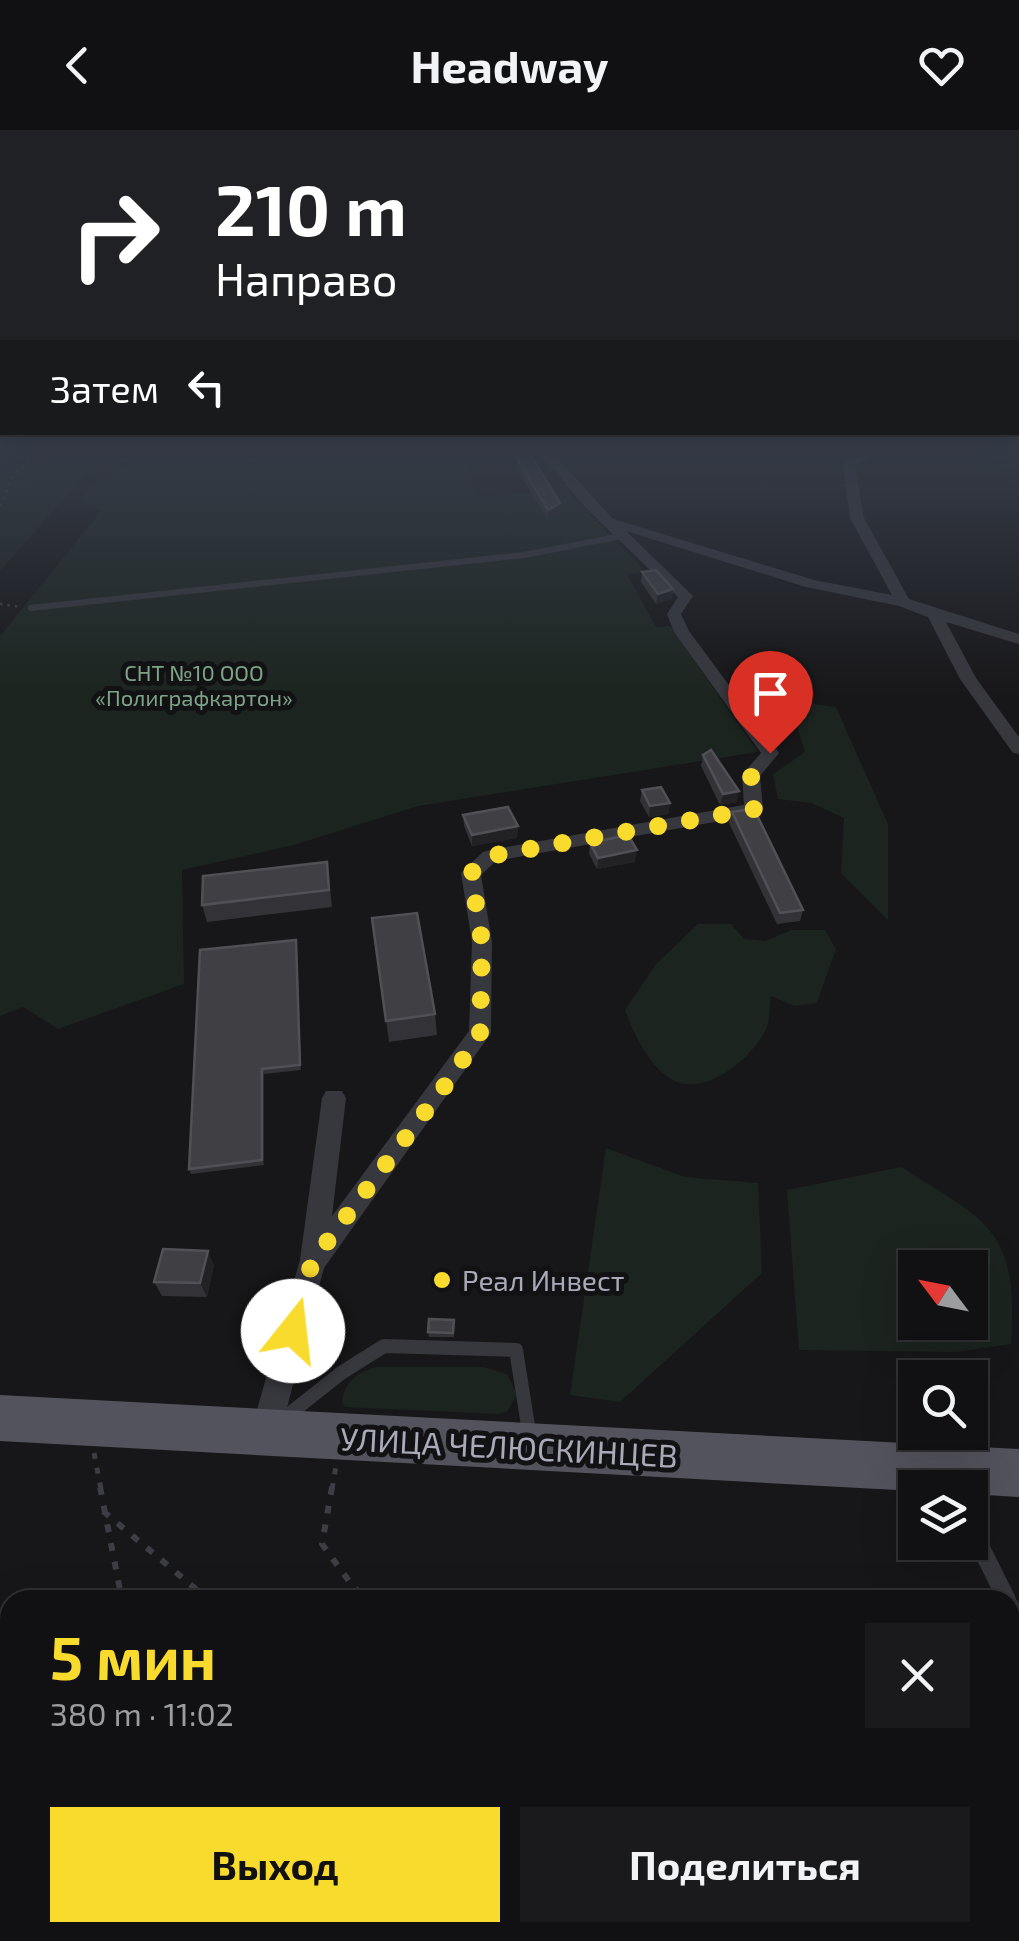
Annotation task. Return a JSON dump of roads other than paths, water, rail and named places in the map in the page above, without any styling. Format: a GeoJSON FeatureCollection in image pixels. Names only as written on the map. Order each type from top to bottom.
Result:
{"type":"FeatureCollection","features":[{"type":"Feature","properties":{"kind":"main road","name":"УЛИЦА ЧЕЛЮСКИНЦЕВ"},"geometry":{"type":"LineString","coordinates":[[0,1418],[532,1447],[898,1474]]}},
{"type":"Feature","properties":{"kind":"main road","name":"УЛИЦА ЧЕЛЮСКИНЦЕВ"},"geometry":{"type":"LineString","coordinates":[[988,1475],[1019,1473]]}},
{"type":"Feature","properties":{"kind":"street"},"geometry":{"type":"LineString","coordinates":[[312,1262],[453,1075],[480,1033],[482,942],[471,873],[490,856],[754,809],[751,775],[770,753],[682,632],[674,614],[686,596],[619,532]]}},
{"type":"Feature","properties":{"kind":"street"},"geometry":{"type":"LineString","coordinates":[[625,532],[810,584],[903,602],[1019,639]]}},
{"type":"Feature","properties":{"kind":"street"},"geometry":{"type":"LineString","coordinates":[[864,532],[903,602]]}},
{"type":"Feature","properties":{"kind":"street"},"geometry":{"type":"LineString","coordinates":[[934,614],[968,680],[1019,748]]}},
{"type":"Feature","properties":{"kind":"street"},"geometry":{"type":"LineString","coordinates":[[265,1434],[312,1262],[334,1098]]}},
{"type":"Feature","properties":{"kind":"lane"},"geometry":{"type":"LineString","coordinates":[[31,608],[524,555],[607,532]]}},
{"type":"Feature","properties":{"kind":"lane"},"geometry":{"type":"LineString","coordinates":[[265,1434],[341,1372],[384,1346],[516,1350],[532,1447]]}},
{"type":"Feature","properties":{"kind":"lane"},"geometry":{"type":"LineString","coordinates":[[987,1560],[1002,1590]]}},
{"type":"Feature","properties":{"kind":"place","name":"Реал Инвест"},"geometry":{"type":"Point","coordinates":[442,1280]}},
{"type":"Feature","properties":{"kind":"park label","name":"СНТ №10 ООО «Полиграфкартон»"},"geometry":{"type":"Point","coordinates":[194,684]}}]}
